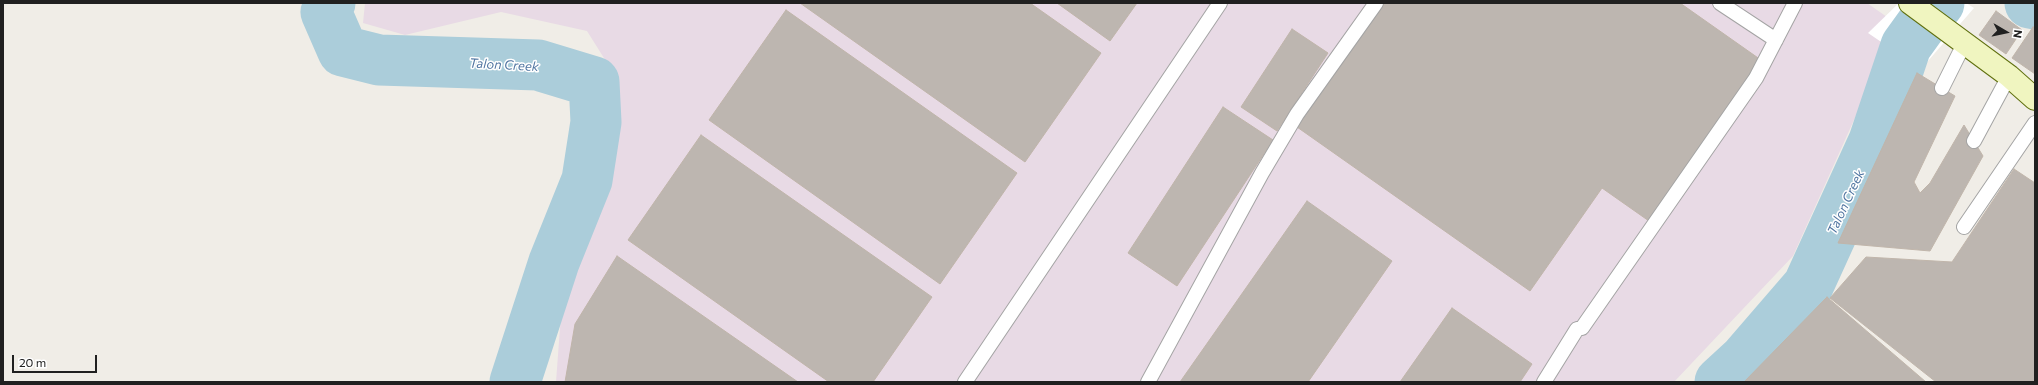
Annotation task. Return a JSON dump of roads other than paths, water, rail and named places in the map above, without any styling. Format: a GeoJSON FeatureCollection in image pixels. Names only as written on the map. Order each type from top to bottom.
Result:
{"type":"FeatureCollection","features":[{"type":"Feature","properties":{"kind":"main road"},"geometry":{"type":"LineString","coordinates":[[1910,3],[2009,76],[2035,99]]}},
{"type":"Feature","properties":{"kind":"lane"},"geometry":{"type":"LineString","coordinates":[[964,382],[1220,3]]}},
{"type":"Feature","properties":{"kind":"lane"},"geometry":{"type":"LineString","coordinates":[[1148,382],[1262,173],[1298,114],[1376,3]]}},
{"type":"Feature","properties":{"kind":"lane"},"geometry":{"type":"LineString","coordinates":[[1720,3],[1776,40]]}},
{"type":"Feature","properties":{"kind":"lane"},"geometry":{"type":"LineString","coordinates":[[1544,382],[1577,329],[1582,328],[1756,78],[1795,3]]}},
{"type":"Feature","properties":{"kind":"lane"},"geometry":{"type":"LineString","coordinates":[[1942,88],[1964,44]]}},
{"type":"Feature","properties":{"kind":"lane"},"geometry":{"type":"LineString","coordinates":[[1974,141],[2009,76]]}},
{"type":"Feature","properties":{"kind":"lane"},"geometry":{"type":"LineString","coordinates":[[1964,227],[2035,123]]}},
{"type":"Feature","properties":{"kind":"waterway","name":"Talon Creek"},"geometry":{"type":"LineString","coordinates":[[330,3],[326,12],[343,51],[379,60],[538,65],[594,82],[596,122],[587,180],[554,262],[515,382]]}},
{"type":"Feature","properties":{"kind":"waterway","name":"Talon Creek"},"geometry":{"type":"LineString","coordinates":[[1720,382],[1745,359],[1808,286],[1874,141],[1906,46],[1929,14],[1939,3]]}},
{"type":"Feature","properties":{"kind":"waterway","name":"Talon Creek"},"geometry":{"type":"LineString","coordinates":[[2030,3],[2035,4]]}}]}
